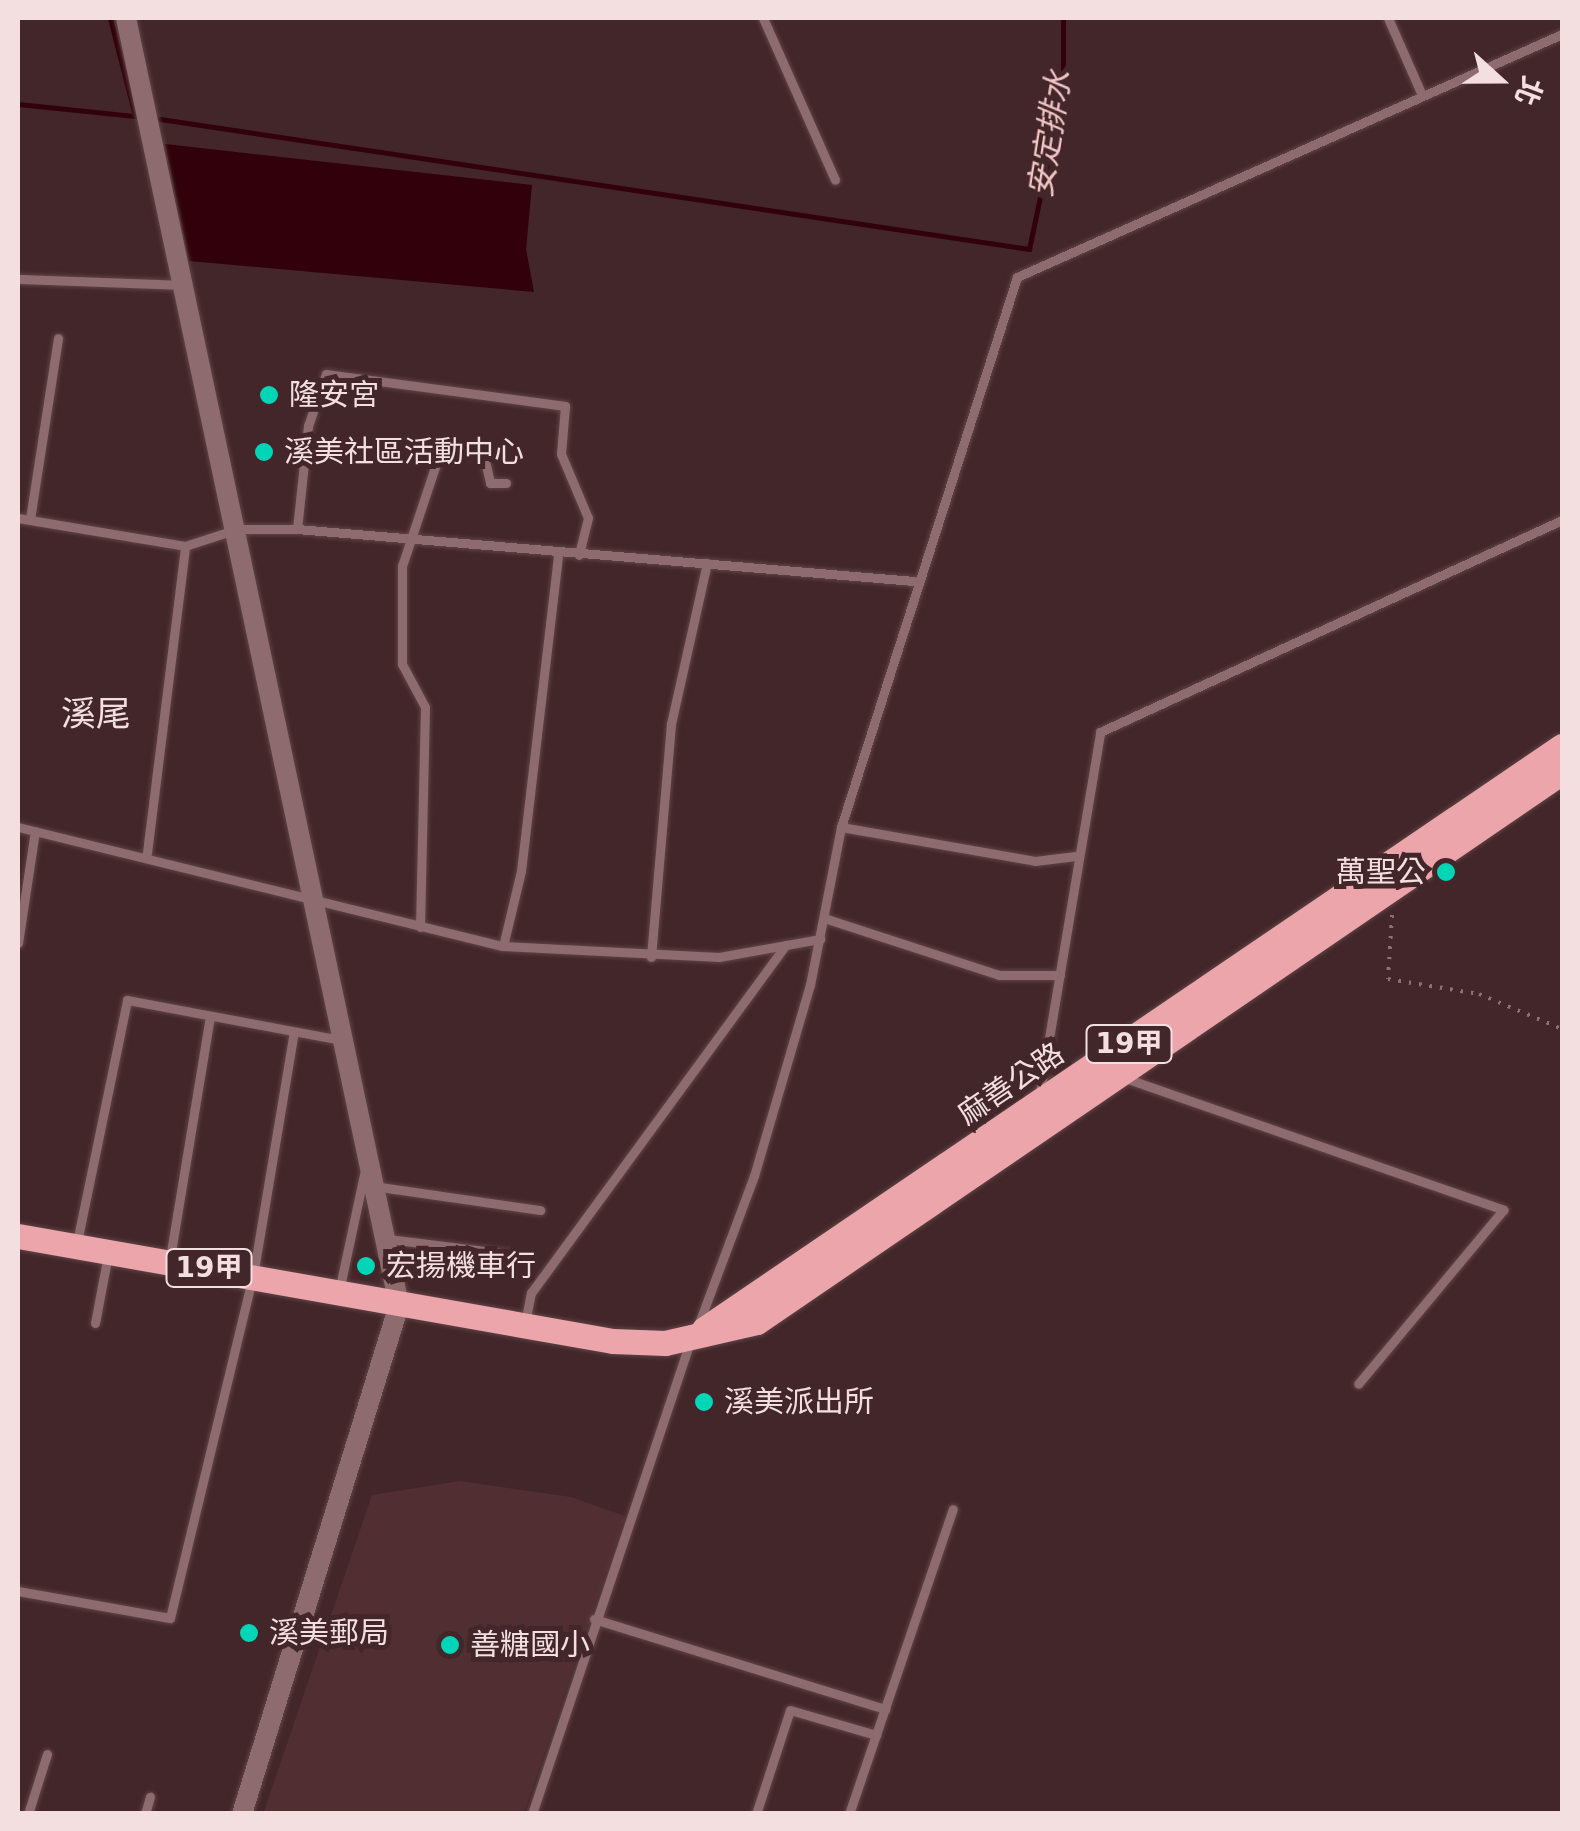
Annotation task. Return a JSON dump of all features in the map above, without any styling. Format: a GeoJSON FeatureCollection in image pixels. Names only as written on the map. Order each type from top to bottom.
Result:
{"type":"FeatureCollection","features":[{"type":"Feature","properties":{"kind":"main road","name":"麻善公路"},"geometry":{"type":"LineString","coordinates":[[18,1236],[633,1343],[692,1338],[757,1322],[1562,746]]}},
{"type":"Feature","properties":{"kind":"main road","name":"麻善公路"},"geometry":{"type":"LineString","coordinates":[[1046,1114],[1122,1076],[1562,772]]}},
{"type":"Feature","properties":{"kind":"street"},"geometry":{"type":"LineString","coordinates":[[126,18],[188,285],[313,900],[371,1142],[399,1305],[242,1814]]}},
{"type":"Feature","properties":{"kind":"lane"},"geometry":{"type":"LineString","coordinates":[[763,18],[836,180]]}},
{"type":"Feature","properties":{"kind":"lane"},"geometry":{"type":"LineString","coordinates":[[1388,18],[1422,95]]}},
{"type":"Feature","properties":{"kind":"lane"},"geometry":{"type":"LineString","coordinates":[[532,1814],[594,1619],[692,1338],[754,1176],[826,919],[841,828],[914,581],[1016,277],[1562,34]]}},
{"type":"Feature","properties":{"kind":"lane"},"geometry":{"type":"LineString","coordinates":[[18,279],[188,285]]}},
{"type":"Feature","properties":{"kind":"lane"},"geometry":{"type":"LineString","coordinates":[[30,518],[58,338]]}},
{"type":"Feature","properties":{"kind":"lane"},"geometry":{"type":"LineString","coordinates":[[297,529],[308,426],[326,374],[565,406],[562,454],[588,518],[580,554]]}},
{"type":"Feature","properties":{"kind":"lane"},"geometry":{"type":"LineString","coordinates":[[420,927],[428,792],[424,707],[402,664],[407,542],[438,458],[483,452],[490,483],[506,484]]}},
{"type":"Feature","properties":{"kind":"lane"},"geometry":{"type":"LineString","coordinates":[[18,518],[185,546],[237,529],[297,529],[558,556],[580,554],[914,581]]}},
{"type":"Feature","properties":{"kind":"lane"},"geometry":{"type":"LineString","coordinates":[[1046,1114],[1076,856],[1100,732],[1562,520]]}},
{"type":"Feature","properties":{"kind":"lane"},"geometry":{"type":"LineString","coordinates":[[147,853],[185,546]]}},
{"type":"Feature","properties":{"kind":"lane"},"geometry":{"type":"LineString","coordinates":[[503,946],[521,871],[558,556]]}},
{"type":"Feature","properties":{"kind":"lane"},"geometry":{"type":"LineString","coordinates":[[651,957],[671,724],[707,563]]}},
{"type":"Feature","properties":{"kind":"lane"},"geometry":{"type":"LineString","coordinates":[[18,827],[147,853],[313,900],[503,946],[651,957],[820,939]]}},
{"type":"Feature","properties":{"kind":"lane"},"geometry":{"type":"LineString","coordinates":[[841,828],[1034,862],[1076,856]]}},
{"type":"Feature","properties":{"kind":"lane"},"geometry":{"type":"LineString","coordinates":[[18,943],[36,831]]}},
{"type":"Feature","properties":{"kind":"lane"},"geometry":{"type":"LineString","coordinates":[[826,919],[1000,975],[1060,975]]}},
{"type":"Feature","properties":{"kind":"lane"},"geometry":{"type":"LineString","coordinates":[[525,1326],[531,1293],[786,945]]}},
{"type":"Feature","properties":{"kind":"lane"},"geometry":{"type":"LineString","coordinates":[[76,1246],[127,1000],[349,1041]]}},
{"type":"Feature","properties":{"kind":"lane"},"geometry":{"type":"LineString","coordinates":[[170,1261],[210,1016]]}},
{"type":"Feature","properties":{"kind":"lane"},"geometry":{"type":"LineString","coordinates":[[18,1591],[170,1618],[253,1276],[294,1032]]}},
{"type":"Feature","properties":{"kind":"lane"},"geometry":{"type":"LineString","coordinates":[[1122,1076],[1503,1210],[1358,1384]]}},
{"type":"Feature","properties":{"kind":"lane"},"geometry":{"type":"LineString","coordinates":[[339,1292],[371,1142]]}},
{"type":"Feature","properties":{"kind":"lane"},"geometry":{"type":"LineString","coordinates":[[380,1187],[540,1210]]}},
{"type":"Feature","properties":{"kind":"lane"},"geometry":{"type":"LineString","coordinates":[[388,1239],[511,1254]]}},
{"type":"Feature","properties":{"kind":"lane"},"geometry":{"type":"LineString","coordinates":[[95,1324],[109,1251]]}},
{"type":"Feature","properties":{"kind":"lane"},"geometry":{"type":"LineString","coordinates":[[849,1814],[953,1508]]}},
{"type":"Feature","properties":{"kind":"lane"},"geometry":{"type":"LineString","coordinates":[[594,1619],[885,1709]]}},
{"type":"Feature","properties":{"kind":"lane"},"geometry":{"type":"LineString","coordinates":[[756,1814],[790,1710],[876,1735]]}},
{"type":"Feature","properties":{"kind":"lane"},"geometry":{"type":"LineString","coordinates":[[28,1814],[47,1754]]}},
{"type":"Feature","properties":{"kind":"lane"},"geometry":{"type":"LineString","coordinates":[[145,1814],[150,1797]]}},
{"type":"Feature","properties":{"kind":"path"},"geometry":{"type":"LineString","coordinates":[[1401,883],[1388,980],[1479,994],[1562,1029]]}},
{"type":"Feature","properties":{"kind":"shaded area"},"geometry":{"type":"Polygon","coordinates":[[[165,144],[532,185],[526,249],[534,292],[189,261],[165,144]]]}},
{"type":"Feature","properties":{"kind":"shaded area","name":"善糖國小"},"geometry":{"type":"Polygon","coordinates":[[[460,1481],[571,1497],[625,1516],[524,1813],[263,1814],[372,1495],[460,1481]]]}},
{"type":"Feature","properties":{"kind":"waterway"},"geometry":{"type":"LineString","coordinates":[[18,104],[135,116],[110,18]]}},
{"type":"Feature","properties":{"kind":"waterway","name":"安定排水"},"geometry":{"type":"LineString","coordinates":[[160,119],[1029,249],[1063,88],[1063,18]]}},
{"type":"Feature","properties":{"kind":"place","name":"隆安宮"},"geometry":{"type":"Point","coordinates":[269,395]}},
{"type":"Feature","properties":{"kind":"place","name":"溪美社區活動中心"},"geometry":{"type":"Point","coordinates":[264,452]}},
{"type":"Feature","properties":{"kind":"place","name":"萬聖公"},"geometry":{"type":"Point","coordinates":[1446,872]}},
{"type":"Feature","properties":{"kind":"place","name":"宏揚機車行"},"geometry":{"type":"Point","coordinates":[366,1266]}},
{"type":"Feature","properties":{"kind":"place","name":"溪美派出所"},"geometry":{"type":"Point","coordinates":[704,1402]}},
{"type":"Feature","properties":{"kind":"place","name":"溪美郵局"},"geometry":{"type":"Point","coordinates":[249,1633]}},
{"type":"Feature","properties":{"kind":"place","name":"善糖國小"},"geometry":{"type":"Point","coordinates":[450,1645]}},
{"type":"Feature","properties":{"kind":"district","name":"溪尾"},"geometry":{"type":"Point","coordinates":[96,714]}}]}
